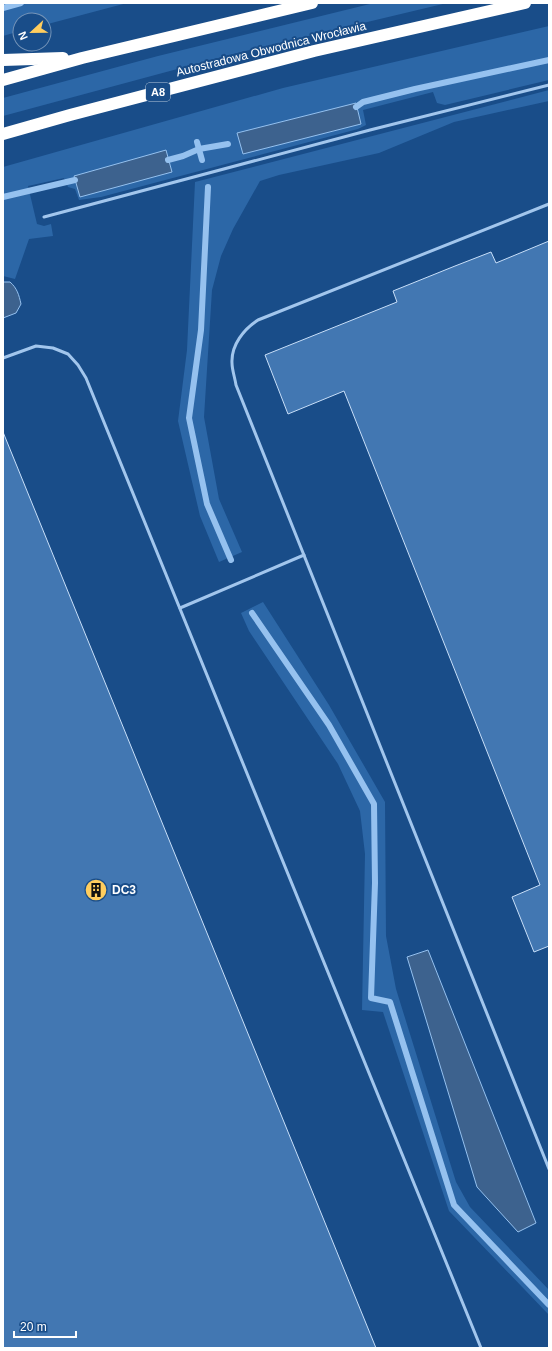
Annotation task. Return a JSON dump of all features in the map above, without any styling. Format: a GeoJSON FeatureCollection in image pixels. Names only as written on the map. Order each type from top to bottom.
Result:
{"type":"FeatureCollection","features":[{"type":"Feature","properties":{"kind":"highway"},"geometry":{"type":"LineString","coordinates":[[3,80],[82,58],[312,3]]}},
{"type":"Feature","properties":{"kind":"highway","name":"Autostradowa Obwodnica Wrocławia"},"geometry":{"type":"LineString","coordinates":[[3,134],[70,114],[306,53],[525,3]]}},
{"type":"Feature","properties":{"kind":"highway"},"geometry":{"type":"LineString","coordinates":[[3,60],[82,58]]}},
{"type":"Feature","properties":{"kind":"lane"},"geometry":{"type":"LineString","coordinates":[[44,217],[370,130],[549,85]]}},
{"type":"Feature","properties":{"kind":"lane"},"geometry":{"type":"LineString","coordinates":[[549,204],[252,324],[240,337],[234,348],[232,362],[236,385],[549,1170]]}},
{"type":"Feature","properties":{"kind":"lane"},"geometry":{"type":"LineString","coordinates":[[3,358],[36,346],[53,348],[68,354],[78,365],[86,378],[481,1348]]}},
{"type":"Feature","properties":{"kind":"lane"},"geometry":{"type":"LineString","coordinates":[[180,608],[304,555]]}},
{"type":"Feature","properties":{"kind":"shaded area"},"geometry":{"type":"Polygon","coordinates":[[[3,3],[127,3],[52,23],[52,12],[12,12],[12,33],[3,36],[3,3]]]}},
{"type":"Feature","properties":{"kind":"shaded area"},"geometry":{"type":"Polygon","coordinates":[[[374,3],[447,3],[233,54],[3,116],[3,98],[158,56],[374,3]]]}},
{"type":"Feature","properties":{"kind":"shaded area"},"geometry":{"type":"Polygon","coordinates":[[[549,26],[549,80],[445,105],[437,103],[433,92],[363,110],[366,125],[358,129],[101,197],[79,200],[75,189],[68,187],[64,178],[28,186],[37,224],[44,226],[51,224],[53,236],[29,239],[15,279],[3,276],[3,167],[283,88],[549,26]]]}},
{"type":"Feature","properties":{"kind":"shaded area"},"geometry":{"type":"Polygon","coordinates":[[[549,90],[549,101],[454,122],[379,153],[279,175],[260,181],[233,229],[221,256],[212,290],[204,417],[219,499],[242,552],[219,562],[200,516],[178,421],[187,350],[195,182],[549,90]]]}},
{"type":"Feature","properties":{"kind":"shaded area"},"geometry":{"type":"Polygon","coordinates":[[[356,103],[361,124],[243,154],[237,133],[356,103]]]}},
{"type":"Feature","properties":{"kind":"shaded area"},"geometry":{"type":"Polygon","coordinates":[[[166,150],[172,172],[80,197],[74,176],[166,150]]]}},
{"type":"Feature","properties":{"kind":"shaded area"},"geometry":{"type":"Polygon","coordinates":[[[3,282],[10,282],[16,289],[21,304],[16,313],[3,318],[3,282]]]}},
{"type":"Feature","properties":{"kind":"shaded area"},"geometry":{"type":"Polygon","coordinates":[[[263,602],[329,705],[385,802],[386,936],[396,989],[456,1182],[470,1207],[549,1290],[549,1315],[449,1211],[383,1012],[362,1010],[365,854],[360,811],[338,764],[249,631],[241,613],[263,602]]]}},
{"type":"Feature","properties":{"kind":"shaded area"},"geometry":{"type":"Polygon","coordinates":[[[428,950],[536,1223],[518,1232],[477,1187],[407,957],[428,950]]]}},
{"type":"Feature","properties":{"kind":"building"},"geometry":{"type":"Polygon","coordinates":[[[549,241],[549,946],[534,952],[512,897],[540,885],[344,391],[288,414],[265,355],[397,302],[393,291],[455,266],[491,252],[496,263],[549,241]]]}},
{"type":"Feature","properties":{"kind":"building","name":"DC3"},"geometry":{"type":"Polygon","coordinates":[[[3,432],[376,1348],[3,1348],[3,432]]]}},
{"type":"Feature","properties":{"kind":"waterway"},"geometry":{"type":"LineString","coordinates":[[3,8],[21,3]]}},
{"type":"Feature","properties":{"kind":"waterway"},"geometry":{"type":"LineString","coordinates":[[356,107],[363,102],[415,89],[549,60]]}},
{"type":"Feature","properties":{"kind":"waterway"},"geometry":{"type":"LineString","coordinates":[[197,142],[202,160]]}},
{"type":"Feature","properties":{"kind":"waterway"},"geometry":{"type":"LineString","coordinates":[[168,160],[183,156],[199,149],[228,144]]}},
{"type":"Feature","properties":{"kind":"waterway"},"geometry":{"type":"LineString","coordinates":[[3,197],[75,180]]}},
{"type":"Feature","properties":{"kind":"waterway"},"geometry":{"type":"LineString","coordinates":[[208,187],[201,330],[189,418],[207,504],[231,560]]}},
{"type":"Feature","properties":{"kind":"waterway"},"geometry":{"type":"LineString","coordinates":[[252,613],[329,725],[374,804],[375,883],[371,998],[390,1002],[454,1205],[549,1305]]}},
{"type":"Feature","properties":{"kind":"place","name":"DC3"},"geometry":{"type":"Point","coordinates":[96,890]}}]}
